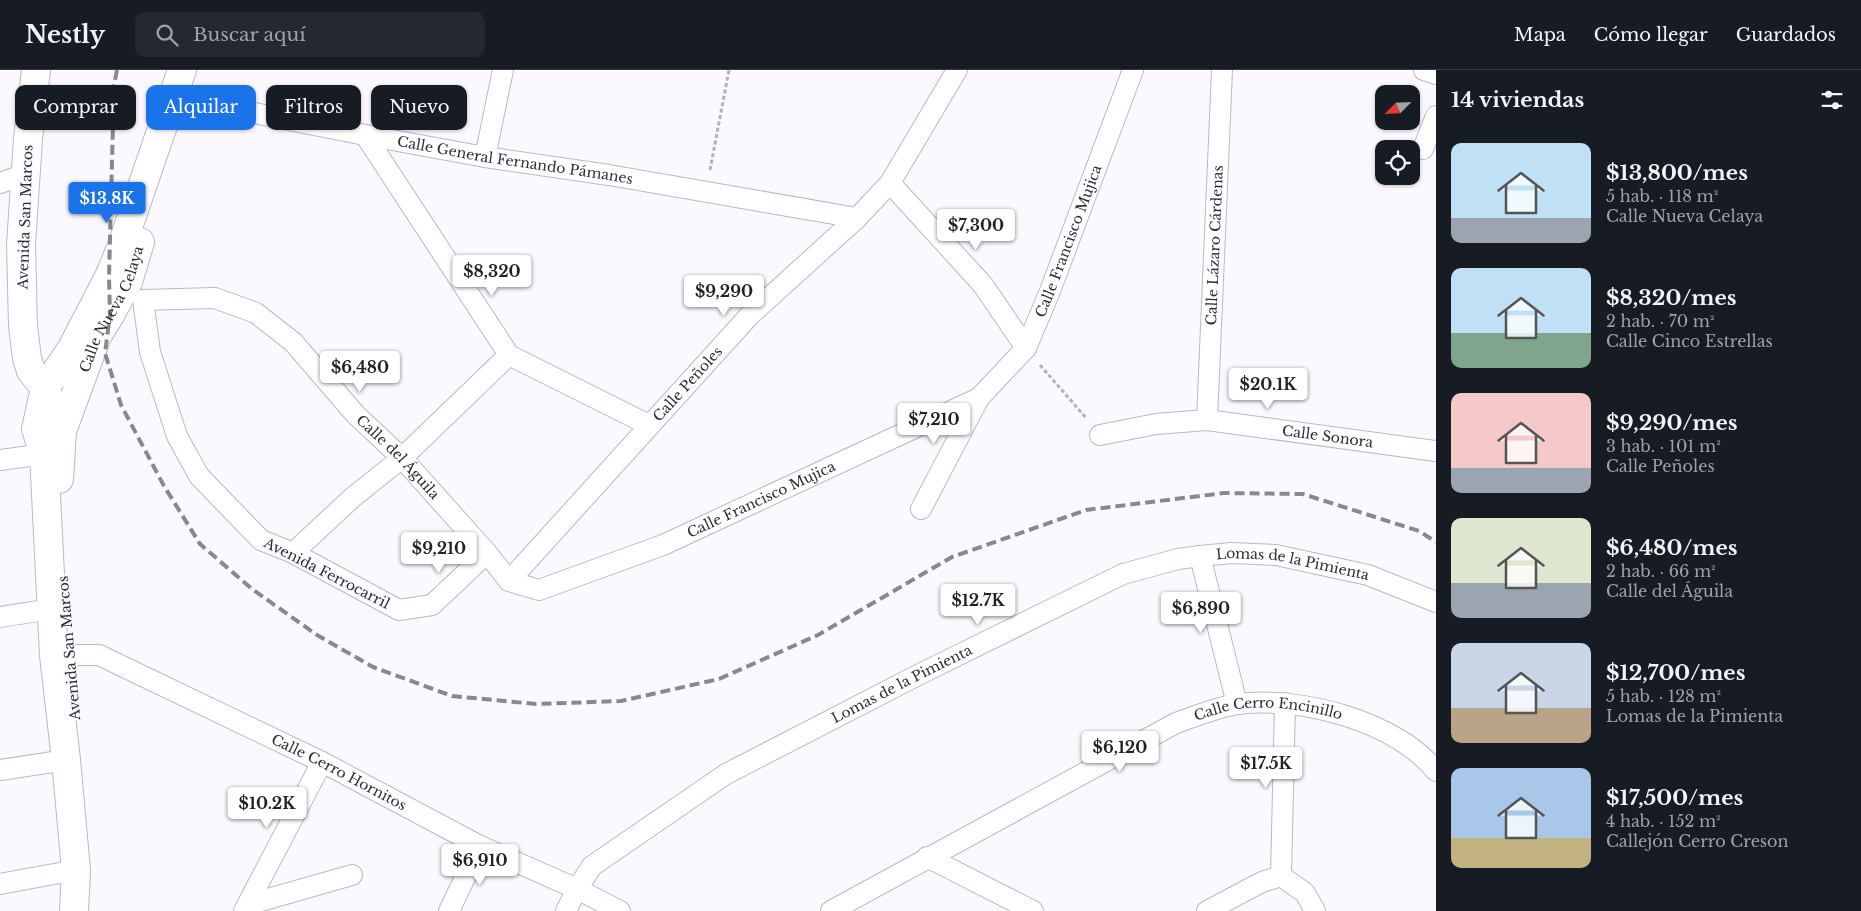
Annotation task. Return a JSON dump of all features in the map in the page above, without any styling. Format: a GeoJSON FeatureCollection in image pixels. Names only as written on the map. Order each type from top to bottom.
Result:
{"type":"FeatureCollection","features":[{"type":"Feature","properties":{"kind":"main road","name":"Avenida San Marcos"},"geometry":{"type":"LineString","coordinates":[[36,70],[28,139],[22,245],[23,326],[27,358],[31,371],[45,388],[62,431],[58,465],[61,557],[60,655],[66,760],[76,870],[74,911]]}},
{"type":"Feature","properties":{"kind":"main road","name":"Calle Nueva Celaya"},"geometry":{"type":"LineString","coordinates":[[180,85],[182,70]]}},
{"type":"Feature","properties":{"kind":"main road","name":"Calle Nueva Celaya"},"geometry":{"type":"LineString","coordinates":[[187,85],[196,70]]}},
{"type":"Feature","properties":{"kind":"main road","name":"Calle Nueva Celaya"},"geometry":{"type":"LineString","coordinates":[[45,388],[71,350],[109,276],[167,130]]}},
{"type":"Feature","properties":{"kind":"main road","name":"Calle Nueva Celaya"},"geometry":{"type":"LineString","coordinates":[[62,431],[97,336],[128,282],[170,130]]}},
{"type":"Feature","properties":{"kind":"main road","name":"Avenida San Marcos"},"geometry":{"type":"LineString","coordinates":[[45,388],[36,429],[44,454],[51,609],[60,655],[90,851],[90,911]]}},
{"type":"Feature","properties":{"kind":"street"},"geometry":{"type":"LineString","coordinates":[[485,157],[503,70]]}},
{"type":"Feature","properties":{"kind":"street","name":"Calle Peñoles"},"geometry":{"type":"LineString","coordinates":[[509,581],[749,316],[857,218],[890,183],[957,70]]}},
{"type":"Feature","properties":{"kind":"street","name":"Calle Francisco Mujica"},"geometry":{"type":"LineString","coordinates":[[921,508],[979,398],[1026,348],[1050,291],[1133,70]]}},
{"type":"Feature","properties":{"kind":"street","name":"Calle Lázaro Cárdenas"},"geometry":{"type":"LineString","coordinates":[[1207,420],[1222,70]]}},
{"type":"Feature","properties":{"kind":"street"},"geometry":{"type":"LineString","coordinates":[[1424,70],[1436,74]]}},
{"type":"Feature","properties":{"kind":"street","name":"Calle General Fernando Pámanes"},"geometry":{"type":"LineString","coordinates":[[256,113],[485,157],[857,218]]}},
{"type":"Feature","properties":{"kind":"street"},"geometry":{"type":"LineString","coordinates":[[1423,149],[1436,116]]}},
{"type":"Feature","properties":{"kind":"street"},"geometry":{"type":"LineString","coordinates":[[365,135],[510,355],[649,425]]}},
{"type":"Feature","properties":{"kind":"street"},"geometry":{"type":"LineString","coordinates":[[0,184],[26,174]]}},
{"type":"Feature","properties":{"kind":"street"},"geometry":{"type":"LineString","coordinates":[[890,183],[983,285],[1026,348]]}},
{"type":"Feature","properties":{"kind":"street","name":"Calle del Águila"},"geometry":{"type":"LineString","coordinates":[[143,300],[215,298],[256,313],[293,342],[356,415],[402,458],[487,553],[509,581]]}},
{"type":"Feature","properties":{"kind":"street","name":"Avenida Ferrocarril"},"geometry":{"type":"LineString","coordinates":[[143,300],[150,352],[177,436],[199,476],[261,540],[293,554],[399,610],[432,605],[487,553]]}},
{"type":"Feature","properties":{"kind":"street"},"geometry":{"type":"LineString","coordinates":[[293,554],[352,498],[402,458],[510,355]]}},
{"type":"Feature","properties":{"kind":"street","name":"Calle Francisco Mujica"},"geometry":{"type":"LineString","coordinates":[[509,581],[539,590],[663,545],[979,398]]}},
{"type":"Feature","properties":{"kind":"street","name":"Calle Sonora"},"geometry":{"type":"LineString","coordinates":[[1100,435],[1156,424],[1207,420],[1436,452]]}},
{"type":"Feature","properties":{"kind":"street"},"geometry":{"type":"LineString","coordinates":[[0,460],[44,454]]}},
{"type":"Feature","properties":{"kind":"street","name":"Lomas de la Pimienta"},"geometry":{"type":"LineString","coordinates":[[566,911],[592,866],[726,774],[920,674],[1123,574],[1178,559],[1200,556],[1232,553],[1276,554],[1368,575],[1436,602]]}},
{"type":"Feature","properties":{"kind":"street"},"geometry":{"type":"LineString","coordinates":[[1200,556],[1237,704]]}},
{"type":"Feature","properties":{"kind":"street"},"geometry":{"type":"LineString","coordinates":[[0,617],[51,609]]}},
{"type":"Feature","properties":{"kind":"street","name":"Calle Cerro Hornitos"},"geometry":{"type":"LineString","coordinates":[[60,655],[99,655],[322,762],[480,846],[577,889],[620,911]]}},
{"type":"Feature","properties":{"kind":"street"},"geometry":{"type":"LineString","coordinates":[[1281,876],[1286,703]]}},
{"type":"Feature","properties":{"kind":"street","name":"Calle Cerro Encinillo"},"geometry":{"type":"LineString","coordinates":[[831,911],[1176,723],[1237,704],[1286,703],[1358,720],[1395,737],[1426,759],[1436,771]]}},
{"type":"Feature","properties":{"kind":"street"},"geometry":{"type":"LineString","coordinates":[[0,770],[66,760]]}},
{"type":"Feature","properties":{"kind":"street"},"geometry":{"type":"LineString","coordinates":[[245,908],[322,762]]}},
{"type":"Feature","properties":{"kind":"street"},"geometry":{"type":"LineString","coordinates":[[449,911],[480,846]]}},
{"type":"Feature","properties":{"kind":"street"},"geometry":{"type":"LineString","coordinates":[[927,857],[1033,911]]}},
{"type":"Feature","properties":{"kind":"street"},"geometry":{"type":"LineString","coordinates":[[0,884],[76,870]]}},
{"type":"Feature","properties":{"kind":"street"},"geometry":{"type":"LineString","coordinates":[[245,908],[352,875]]}},
{"type":"Feature","properties":{"kind":"street"},"geometry":{"type":"LineString","coordinates":[[1207,911],[1262,882],[1281,876]]}},
{"type":"Feature","properties":{"kind":"street"},"geometry":{"type":"LineString","coordinates":[[1281,876],[1305,893],[1315,911]]}},
{"type":"Feature","properties":{"kind":"path"},"geometry":{"type":"LineString","coordinates":[[706,192],[729,70]]}},
{"type":"Feature","properties":{"kind":"path"},"geometry":{"type":"LineString","coordinates":[[1026,348],[1100,435]]}},
{"type":"Feature","properties":{"kind":"railway"},"geometry":{"type":"LineString","coordinates":[[117,70],[114,85],[109,277],[110,315],[105,353],[121,405],[164,486],[200,544],[252,589],[317,635],[373,667],[452,696],[536,704],[621,701],[719,679],[818,635],[952,557],[1086,510],[1224,493],[1303,494],[1419,531],[1436,542]]}}]}
